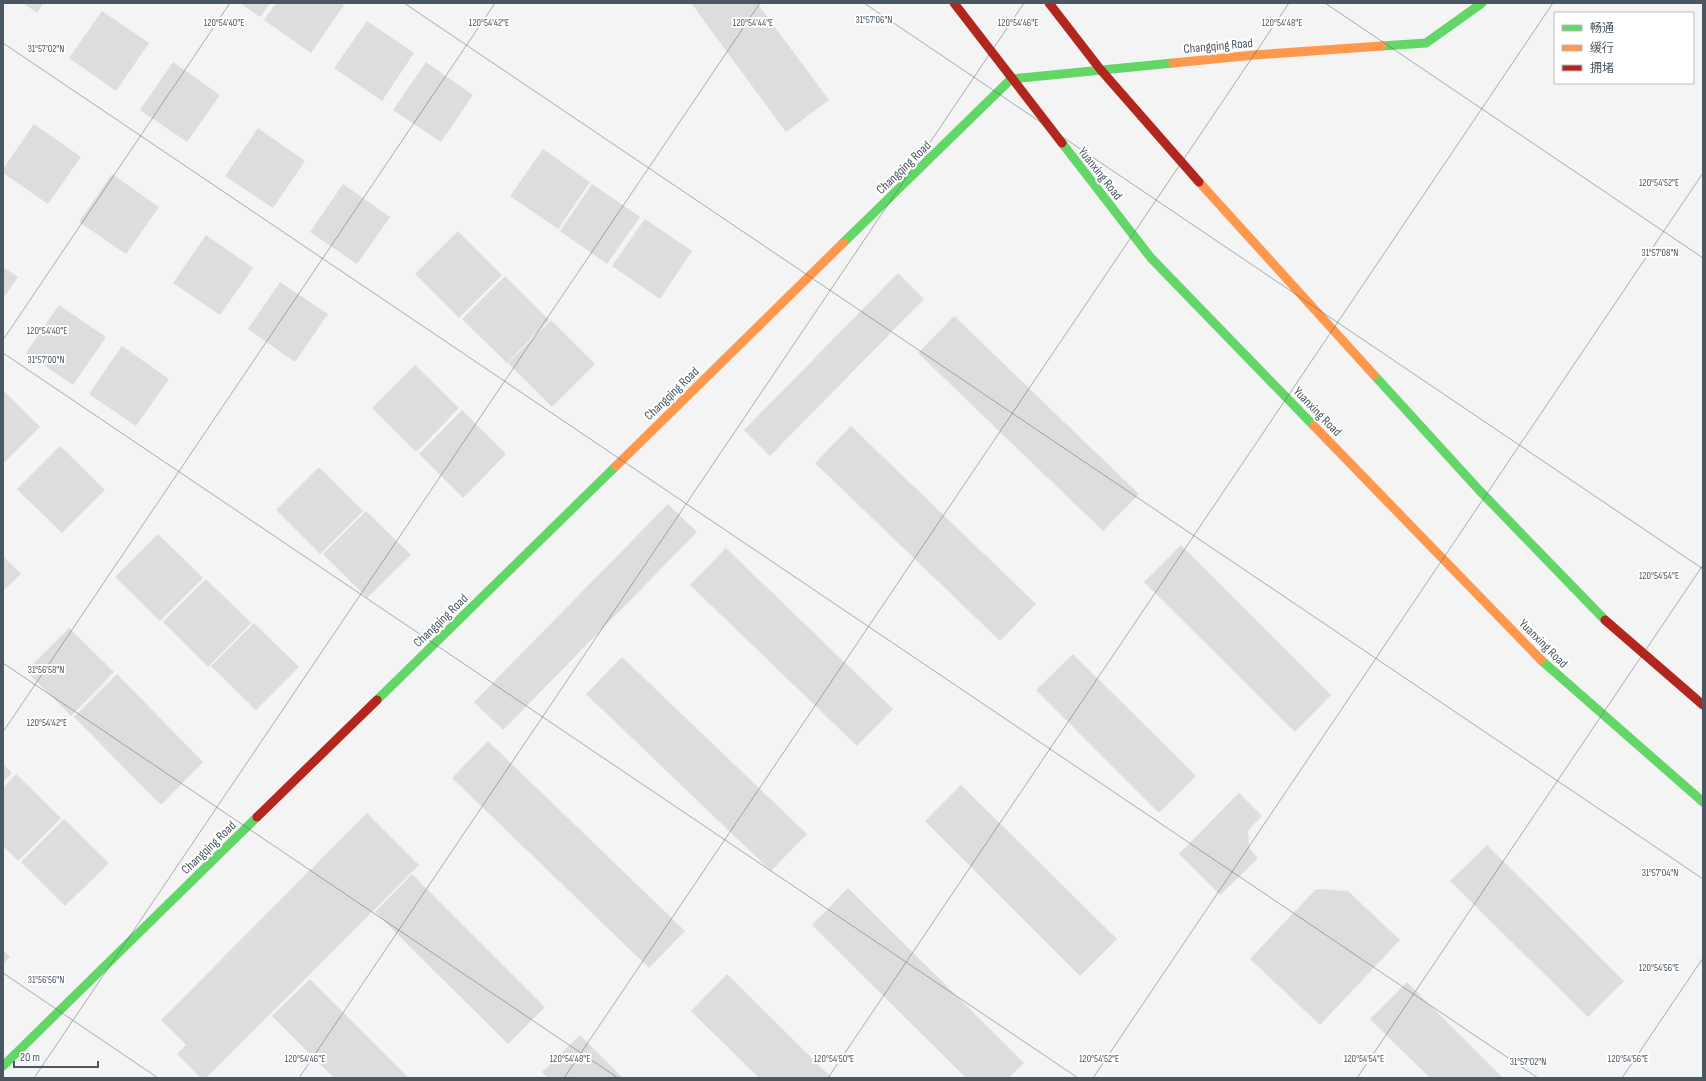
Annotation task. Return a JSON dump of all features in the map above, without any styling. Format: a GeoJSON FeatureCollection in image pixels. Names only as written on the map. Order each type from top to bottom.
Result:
{"type":"FeatureCollection","features":[{"type":"Feature","properties":{"kind":"main road","name":"Yuanxing Road"},"geometry":{"type":"LineString","coordinates":[[954,3],[1011,79],[1151,258],[1546,665],[1703,802]]}},
{"type":"Feature","properties":{"kind":"main road"},"geometry":{"type":"LineString","coordinates":[[1049,3],[1100,69],[1230,217],[1478,490],[1597,613],[1703,705]]}},
{"type":"Feature","properties":{"kind":"main road","name":"Changqing Road"},"geometry":{"type":"LineString","coordinates":[[3,1066],[1011,79],[1254,54],[1426,43],[1482,3]]}},
{"type":"Feature","properties":{"kind":"building"},"geometry":{"type":"Polygon","coordinates":[[[23,3],[43,3],[37,13],[23,3]]]}},
{"type":"Feature","properties":{"kind":"building"},"geometry":{"type":"Polygon","coordinates":[[[240,3],[270,3],[260,17],[240,3]]]}},
{"type":"Feature","properties":{"kind":"building"},"geometry":{"type":"Polygon","coordinates":[[[276,3],[341,3],[344,5],[311,53],[264,20],[276,3]]]}},
{"type":"Feature","properties":{"kind":"building"},"geometry":{"type":"Polygon","coordinates":[[[691,3],[757,3],[829,100],[786,132],[691,3]]]}},
{"type":"Feature","properties":{"kind":"building"},"geometry":{"type":"Polygon","coordinates":[[[102,11],[149,43],[116,91],[69,58],[102,11]]]}},
{"type":"Feature","properties":{"kind":"building"},"geometry":{"type":"Polygon","coordinates":[[[367,21],[414,53],[382,101],[334,68],[367,21]]]}},
{"type":"Feature","properties":{"kind":"building"},"geometry":{"type":"Polygon","coordinates":[[[173,62],[220,95],[187,142],[140,110],[173,62]]]}},
{"type":"Feature","properties":{"kind":"building"},"geometry":{"type":"Polygon","coordinates":[[[426,62],[473,95],[441,142],[393,110],[426,62]]]}},
{"type":"Feature","properties":{"kind":"building"},"geometry":{"type":"Polygon","coordinates":[[[34,124],[81,157],[48,204],[3,173],[3,169],[34,124]]]}},
{"type":"Feature","properties":{"kind":"building"},"geometry":{"type":"Polygon","coordinates":[[[258,128],[305,161],[273,208],[225,176],[258,128]]]}},
{"type":"Feature","properties":{"kind":"building"},"geometry":{"type":"Polygon","coordinates":[[[543,149],[590,182],[558,229],[510,196],[543,149]]]}},
{"type":"Feature","properties":{"kind":"building"},"geometry":{"type":"Polygon","coordinates":[[[112,174],[159,207],[126,254],[79,222],[112,174]]]}},
{"type":"Feature","properties":{"kind":"building"},"geometry":{"type":"Polygon","coordinates":[[[343,184],[390,217],[357,264],[310,232],[343,184]]]}},
{"type":"Feature","properties":{"kind":"building"},"geometry":{"type":"Polygon","coordinates":[[[592,184],[640,217],[607,264],[560,231],[592,184]]]}},
{"type":"Feature","properties":{"kind":"building"},"geometry":{"type":"Polygon","coordinates":[[[645,219],[692,251],[660,299],[612,266],[645,219]]]}},
{"type":"Feature","properties":{"kind":"building"},"geometry":{"type":"Polygon","coordinates":[[[458,231],[502,275],[459,318],[415,274],[458,231]]]}},
{"type":"Feature","properties":{"kind":"building"},"geometry":{"type":"Polygon","coordinates":[[[206,235],[253,268],[220,315],[173,283],[206,235]]]}},
{"type":"Feature","properties":{"kind":"building"},"geometry":{"type":"Polygon","coordinates":[[[3,267],[18,277],[3,299],[3,267]]]}},
{"type":"Feature","properties":{"kind":"building"},"geometry":{"type":"Polygon","coordinates":[[[898,273],[924,299],[770,456],[744,430],[898,273]]]}},
{"type":"Feature","properties":{"kind":"building"},"geometry":{"type":"Polygon","coordinates":[[[505,276],[549,320],[507,363],[462,319],[505,276]]]}},
{"type":"Feature","properties":{"kind":"building"},"geometry":{"type":"Polygon","coordinates":[[[280,282],[328,314],[295,362],[248,329],[280,282]]]}},
{"type":"Feature","properties":{"kind":"building"},"geometry":{"type":"Polygon","coordinates":[[[59,305],[106,337],[73,385],[26,353],[59,305]]]}},
{"type":"Feature","properties":{"kind":"building"},"geometry":{"type":"Polygon","coordinates":[[[954,316],[1139,494],[1103,531],[918,353],[954,316]]]}},
{"type":"Feature","properties":{"kind":"building"},"geometry":{"type":"Polygon","coordinates":[[[551,320],[595,364],[552,407],[508,363],[551,320]]]}},
{"type":"Feature","properties":{"kind":"building"},"geometry":{"type":"Polygon","coordinates":[[[122,346],[169,379],[136,426],[89,394],[122,346]]]}},
{"type":"Feature","properties":{"kind":"building"},"geometry":{"type":"Polygon","coordinates":[[[415,365],[459,408],[416,452],[372,408],[415,365]]]}},
{"type":"Feature","properties":{"kind":"building"},"geometry":{"type":"Polygon","coordinates":[[[3,390],[40,427],[3,464],[3,390]]]}},
{"type":"Feature","properties":{"kind":"building"},"geometry":{"type":"Polygon","coordinates":[[[462,410],[506,454],[463,498],[419,454],[462,410]]]}},
{"type":"Feature","properties":{"kind":"building"},"geometry":{"type":"Polygon","coordinates":[[[851,426],[1036,604],[1000,641],[815,463],[851,426]]]}},
{"type":"Feature","properties":{"kind":"building"},"geometry":{"type":"Polygon","coordinates":[[[60,446],[105,490],[62,533],[17,489],[60,446]]]}},
{"type":"Feature","properties":{"kind":"building"},"geometry":{"type":"Polygon","coordinates":[[[319,467],[363,511],[320,554],[276,510],[319,467]]]}},
{"type":"Feature","properties":{"kind":"building"},"geometry":{"type":"Polygon","coordinates":[[[668,504],[697,532],[503,730],[474,702],[668,504]]]}},
{"type":"Feature","properties":{"kind":"building"},"geometry":{"type":"Polygon","coordinates":[[[366,511],[411,555],[367,598],[323,554],[366,511]]]}},
{"type":"Feature","properties":{"kind":"building"},"geometry":{"type":"Polygon","coordinates":[[[158,534],[203,578],[160,621],[115,577],[158,534]]]}},
{"type":"Feature","properties":{"kind":"building"},"geometry":{"type":"Polygon","coordinates":[[[1181,545],[1331,695],[1295,732],[1144,582],[1181,545]]]}},
{"type":"Feature","properties":{"kind":"building"},"geometry":{"type":"Polygon","coordinates":[[[726,548],[893,709],[857,746],[690,585],[726,548]]]}},
{"type":"Feature","properties":{"kind":"building"},"geometry":{"type":"Polygon","coordinates":[[[3,556],[21,574],[3,591],[3,556]]]}},
{"type":"Feature","properties":{"kind":"building"},"geometry":{"type":"Polygon","coordinates":[[[206,579],[251,623],[208,667],[163,622],[206,579]]]}},
{"type":"Feature","properties":{"kind":"building"},"geometry":{"type":"Polygon","coordinates":[[[254,623],[299,667],[256,710],[211,666],[254,623]]]}},
{"type":"Feature","properties":{"kind":"building"},"geometry":{"type":"Polygon","coordinates":[[[69,628],[114,672],[71,716],[26,671],[69,628]]]}},
{"type":"Feature","properties":{"kind":"building"},"geometry":{"type":"Polygon","coordinates":[[[1073,654],[1196,776],[1159,813],[1036,690],[1073,654]]]}},
{"type":"Feature","properties":{"kind":"building"},"geometry":{"type":"Polygon","coordinates":[[[622,657],[807,834],[771,871],[586,694],[622,657]]]}},
{"type":"Feature","properties":{"kind":"building"},"geometry":{"type":"Polygon","coordinates":[[[117,674],[203,762],[161,805],[74,717],[117,674]]]}},
{"type":"Feature","properties":{"kind":"building"},"geometry":{"type":"Polygon","coordinates":[[[488,741],[685,931],[649,968],[452,778],[488,741]]]}},
{"type":"Feature","properties":{"kind":"building"},"geometry":{"type":"Polygon","coordinates":[[[3,764],[12,773],[3,782],[3,764]]]}},
{"type":"Feature","properties":{"kind":"building"},"geometry":{"type":"Polygon","coordinates":[[[16,774],[61,818],[18,861],[3,846],[3,788],[16,774]]]}},
{"type":"Feature","properties":{"kind":"building"},"geometry":{"type":"Polygon","coordinates":[[[961,785],[1117,939],[1080,976],[925,821],[961,785]]]}},
{"type":"Feature","properties":{"kind":"building"},"geometry":{"type":"Polygon","coordinates":[[[1239,793],[1262,816],[1248,830],[1249,848],[1258,858],[1220,895],[1179,854],[1239,793]]]}},
{"type":"Feature","properties":{"kind":"building"},"geometry":{"type":"Polygon","coordinates":[[[367,813],[419,865],[206,1078],[201,1078],[177,1054],[186,1045],[161,1020],[367,813]]]}},
{"type":"Feature","properties":{"kind":"building"},"geometry":{"type":"Polygon","coordinates":[[[64,819],[109,863],[65,906],[21,862],[64,819]]]}},
{"type":"Feature","properties":{"kind":"building"},"geometry":{"type":"Polygon","coordinates":[[[1487,845],[1624,981],[1588,1017],[1450,881],[1487,845]]]}},
{"type":"Feature","properties":{"kind":"building"},"geometry":{"type":"Polygon","coordinates":[[[412,874],[545,1007],[508,1044],[375,912],[412,874]]]}},
{"type":"Feature","properties":{"kind":"building"},"geometry":{"type":"Polygon","coordinates":[[[848,888],[1024,1063],[1008,1078],[966,1078],[812,925],[848,888]]]}},
{"type":"Feature","properties":{"kind":"building"},"geometry":{"type":"Polygon","coordinates":[[[1316,889],[1348,891],[1400,940],[1320,1025],[1250,959],[1316,889]]]}},
{"type":"Feature","properties":{"kind":"building"},"geometry":{"type":"Polygon","coordinates":[[[3,949],[10,957],[3,964],[3,949]]]}},
{"type":"Feature","properties":{"kind":"building"},"geometry":{"type":"Polygon","coordinates":[[[727,974],[832,1078],[759,1078],[691,1011],[727,974]]]}},
{"type":"Feature","properties":{"kind":"building"},"geometry":{"type":"Polygon","coordinates":[[[310,979],[409,1078],[334,1078],[272,1016],[310,979]]]}},
{"type":"Feature","properties":{"kind":"building"},"geometry":{"type":"Polygon","coordinates":[[[1407,982],[1503,1078],[1430,1078],[1370,1019],[1407,982]]]}},
{"type":"Feature","properties":{"kind":"building"},"geometry":{"type":"Polygon","coordinates":[[[580,1035],[623,1078],[548,1078],[542,1072],[580,1035]]]}},
{"type":"Feature","properties":{"kind":"traffic: fast"},"geometry":{"type":"LineString","coordinates":[[1382,46],[1426,43],[1482,3]]}},
{"type":"Feature","properties":{"kind":"traffic: fast"},"geometry":{"type":"LineString","coordinates":[[843,243],[1011,79],[1173,63]]}},
{"type":"Feature","properties":{"kind":"traffic: fast"},"geometry":{"type":"LineString","coordinates":[[1062,143],[1151,258],[1314,426]]}},
{"type":"Feature","properties":{"kind":"traffic: fast"},"geometry":{"type":"LineString","coordinates":[[1374,375],[1479,490],[1605,620]]}},
{"type":"Feature","properties":{"kind":"traffic: fast"},"geometry":{"type":"LineString","coordinates":[[377,700],[616,466]]}},
{"type":"Feature","properties":{"kind":"traffic: fast"},"geometry":{"type":"LineString","coordinates":[[1541,660],[1703,802]]}},
{"type":"Feature","properties":{"kind":"traffic: fast"},"geometry":{"type":"LineString","coordinates":[[3,1066],[257,817]]}},
{"type":"Feature","properties":{"kind":"traffic: slow"},"geometry":{"type":"LineString","coordinates":[[1173,63],[1254,55],[1382,46]]}},
{"type":"Feature","properties":{"kind":"traffic: slow"},"geometry":{"type":"LineString","coordinates":[[1199,182],[1374,375]]}},
{"type":"Feature","properties":{"kind":"traffic: slow"},"geometry":{"type":"LineString","coordinates":[[616,466],[843,243]]}},
{"type":"Feature","properties":{"kind":"traffic: slow"},"geometry":{"type":"LineString","coordinates":[[1314,426],[1541,660]]}},
{"type":"Feature","properties":{"kind":"traffic: jam"},"geometry":{"type":"LineString","coordinates":[[954,3],[1062,143]]}},
{"type":"Feature","properties":{"kind":"traffic: jam"},"geometry":{"type":"LineString","coordinates":[[1049,3],[1100,69],[1199,182]]}},
{"type":"Feature","properties":{"kind":"traffic: jam"},"geometry":{"type":"LineString","coordinates":[[1605,620],[1703,705]]}},
{"type":"Feature","properties":{"kind":"traffic: jam"},"geometry":{"type":"LineString","coordinates":[[257,817],[377,700]]}}]}
